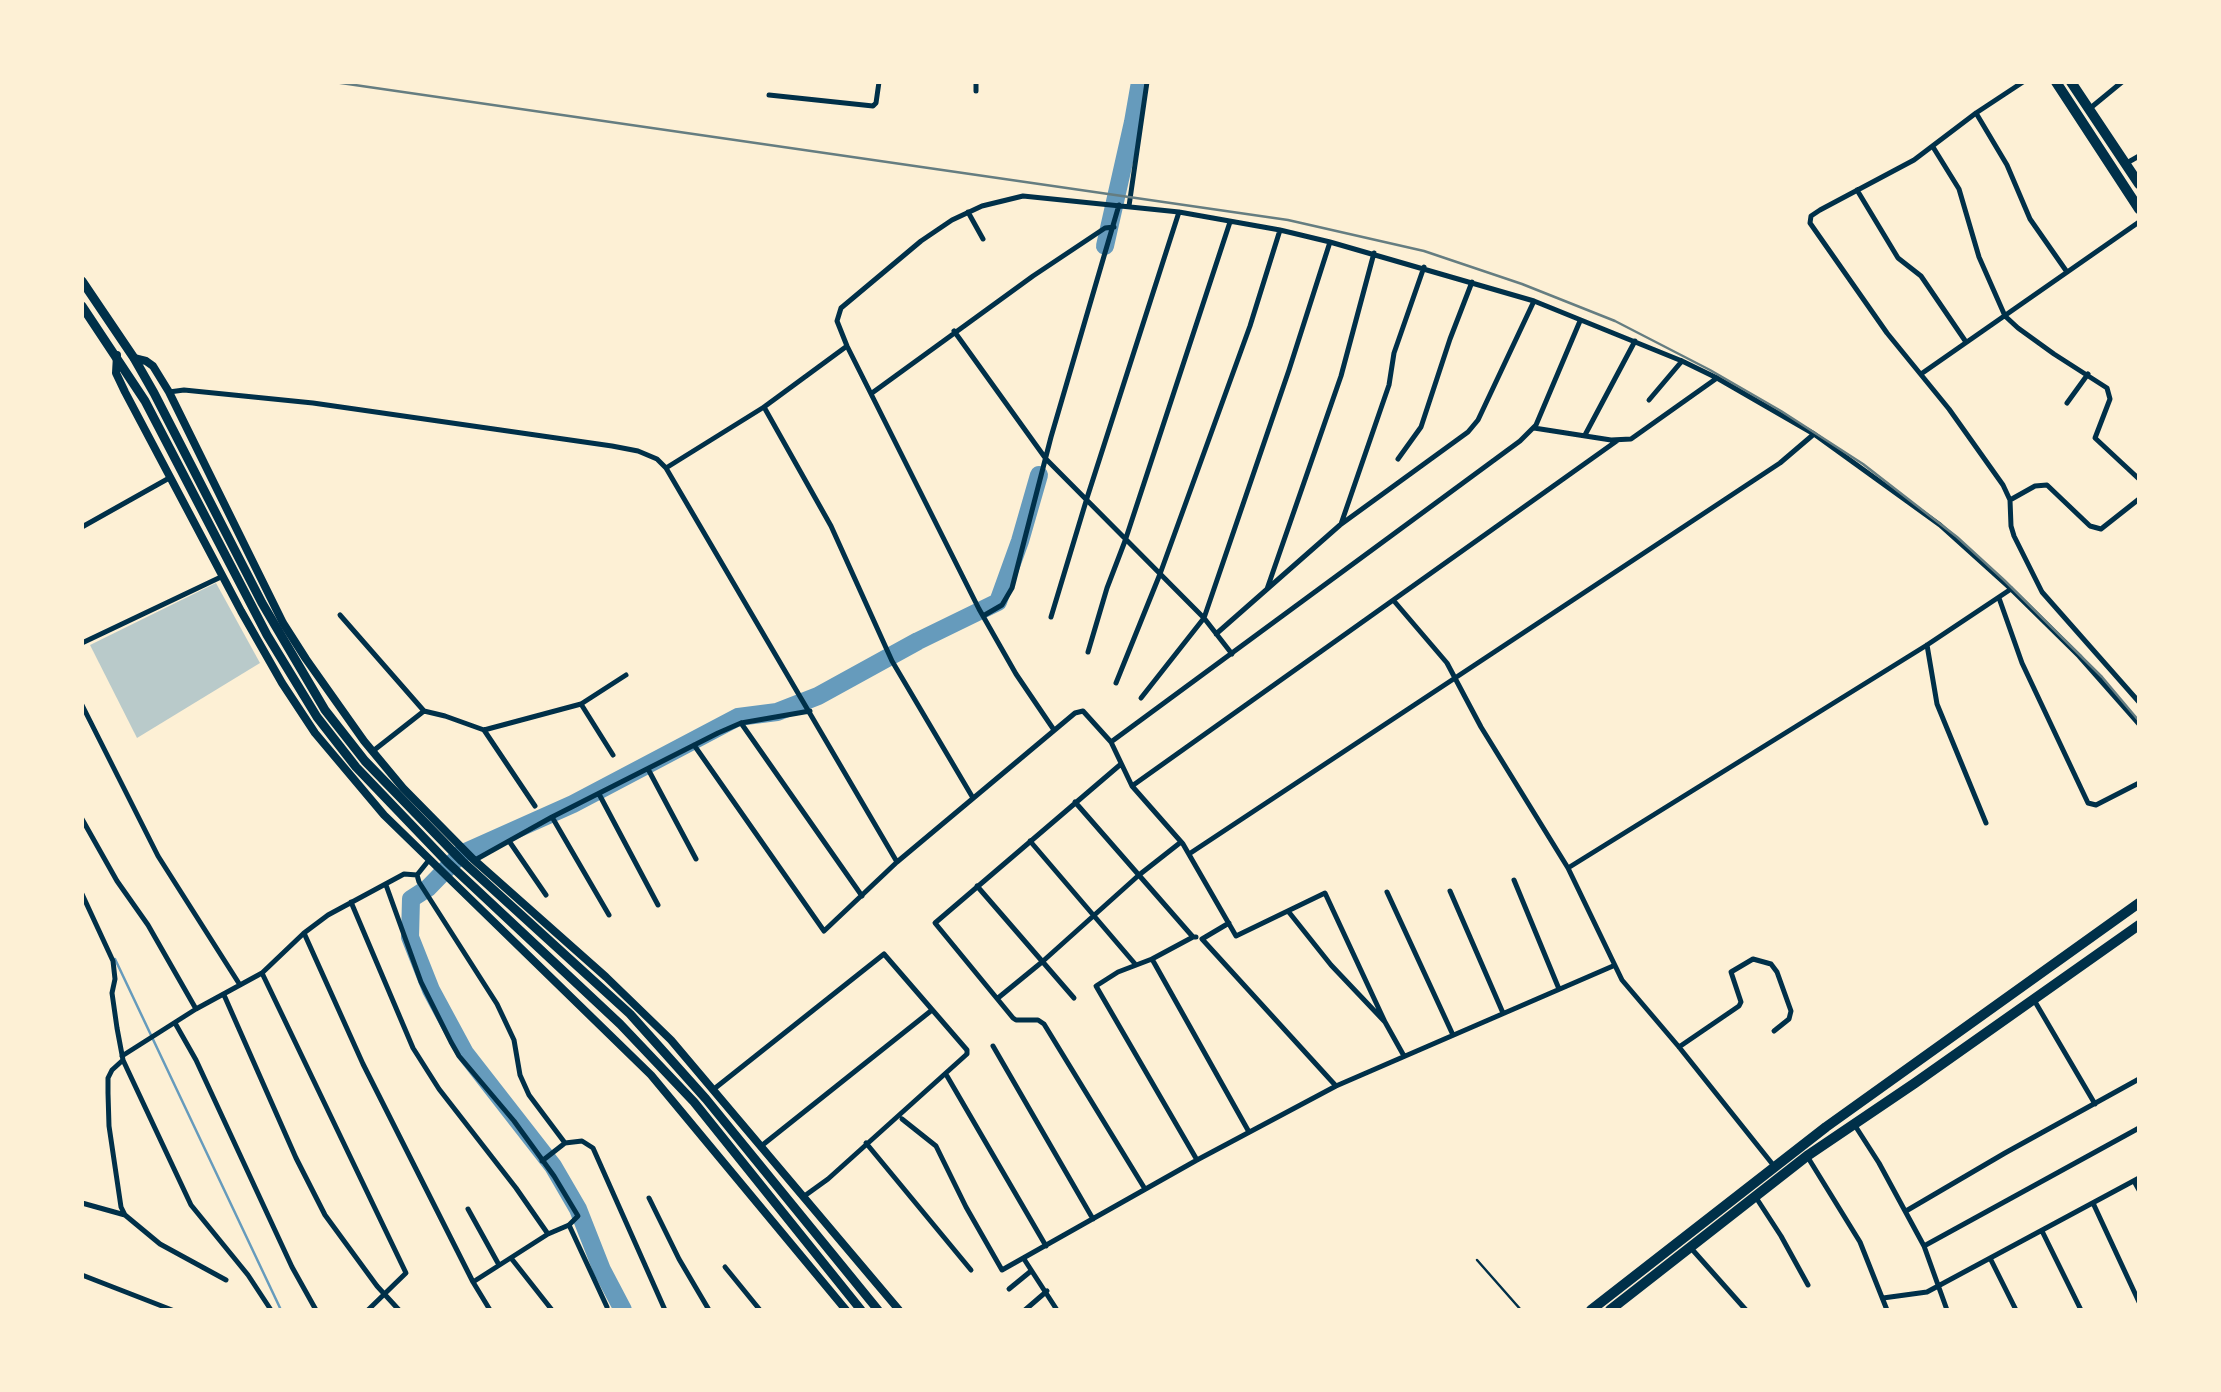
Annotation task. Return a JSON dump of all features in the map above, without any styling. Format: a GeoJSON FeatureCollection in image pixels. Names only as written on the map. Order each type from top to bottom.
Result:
{"type":"FeatureCollection","features":[{"type":"Feature","properties":{"kind":"highway"},"geometry":{"type":"LineString","coordinates":[[2056,82],[2139,209]]}},
{"type":"Feature","properties":{"kind":"highway"},"geometry":{"type":"LineString","coordinates":[[2071,82],[2139,184]]}},
{"type":"Feature","properties":{"kind":"highway"},"geometry":{"type":"LineString","coordinates":[[1591,1310],[1774,1166],[2139,903]]}},
{"type":"Feature","properties":{"kind":"highway"},"geometry":{"type":"LineString","coordinates":[[1610,1310],[1622,1306],[1690,1248],[1807,1156],[2139,925]]}},
{"type":"Feature","properties":{"kind":"highway"},"geometry":{"type":"LineString","coordinates":[[1962,1028],[1973,1042]]}},
{"type":"Feature","properties":{"kind":"main road"},"geometry":{"type":"LineString","coordinates":[[82,281],[134,358],[222,513]]}},
{"type":"Feature","properties":{"kind":"main road"},"geometry":{"type":"LineString","coordinates":[[82,306],[117,355],[183,472],[267,635],[317,717],[356,767],[451,865],[620,1024],[694,1102],[861,1310]]}},
{"type":"Feature","properties":{"kind":"main road"},"geometry":{"type":"LineString","coordinates":[[117,355],[116,373],[223,576],[282,683],[308,723],[365,792],[429,860],[651,1075],[846,1310]]}},
{"type":"Feature","properties":{"kind":"main road"},"geometry":{"type":"LineString","coordinates":[[134,358],[146,360],[153,366],[169,392],[262,603],[295,651],[373,751],[459,854],[474,859],[671,1040],[899,1310]]}},
{"type":"Feature","properties":{"kind":"main road"},"geometry":{"type":"LineString","coordinates":[[295,651],[326,710],[380,777],[638,1023],[706,1100],[878,1310]]}},
{"type":"Feature","properties":{"kind":"main road"},"geometry":{"type":"LineString","coordinates":[[365,792],[380,777]]}},
{"type":"Feature","properties":{"kind":"main road"},"geometry":{"type":"LineString","coordinates":[[701,1135],[713,1125]]}},
{"type":"Feature","properties":{"kind":"street"},"geometry":{"type":"LineString","coordinates":[[769,95],[873,106],[876,103],[879,82]]}},
{"type":"Feature","properties":{"kind":"street"},"geometry":{"type":"LineString","coordinates":[[976,82],[976,91]]}},
{"type":"Feature","properties":{"kind":"street"},"geometry":{"type":"LineString","coordinates":[[1129,206],[1147,82]]}},
{"type":"Feature","properties":{"kind":"street"},"geometry":{"type":"LineString","coordinates":[[2023,82],[1898,171],[1811,216],[1811,225],[1853,286],[1986,460],[2010,500],[2014,536],[2042,592],[2139,702]]}},
{"type":"Feature","properties":{"kind":"street"},"geometry":{"type":"LineString","coordinates":[[2088,110],[2122,82]]}},
{"type":"Feature","properties":{"kind":"street"},"geometry":{"type":"LineString","coordinates":[[1976,113],[2007,164],[2030,219],[2067,272]]}},
{"type":"Feature","properties":{"kind":"street"},"geometry":{"type":"LineString","coordinates":[[1933,147],[1959,189],[1979,257],[2005,316],[2054,354],[2107,388],[2110,394],[2095,439],[2139,479]]}},
{"type":"Feature","properties":{"kind":"street"},"geometry":{"type":"LineString","coordinates":[[2125,164],[2139,156]]}},
{"type":"Feature","properties":{"kind":"street"},"geometry":{"type":"LineString","coordinates":[[1857,190],[1898,258],[1921,276],[1966,342]]}},
{"type":"Feature","properties":{"kind":"street"},"geometry":{"type":"LineString","coordinates":[[1054,730],[1016,674],[979,608],[847,346],[837,321],[841,307],[921,241],[952,220],[968,212],[1023,196],[1179,212],[1280,230],[1374,253],[1534,301],[1682,361],[1814,434],[1940,525],[2011,589],[2079,656],[2139,724]]}},
{"type":"Feature","properties":{"kind":"street"},"geometry":{"type":"LineString","coordinates":[[983,615],[1002,605],[1012,588],[1044,457],[1116,205]]}},
{"type":"Feature","properties":{"kind":"street"},"geometry":{"type":"LineString","coordinates":[[968,212],[983,239]]}},
{"type":"Feature","properties":{"kind":"street"},"geometry":{"type":"LineString","coordinates":[[1051,617],[1179,212]]}},
{"type":"Feature","properties":{"kind":"street"},"geometry":{"type":"LineString","coordinates":[[1088,652],[1230,222]]}},
{"type":"Feature","properties":{"kind":"street"},"geometry":{"type":"LineString","coordinates":[[1921,374],[2139,222]]}},
{"type":"Feature","properties":{"kind":"street"},"geometry":{"type":"LineString","coordinates":[[872,393],[954,331],[1111,227]]}},
{"type":"Feature","properties":{"kind":"street"},"geometry":{"type":"LineString","coordinates":[[1116,683],[1160,574],[1250,326],[1280,230]]}},
{"type":"Feature","properties":{"kind":"street"},"geometry":{"type":"LineString","coordinates":[[1141,698],[1204,618],[1330,242]]}},
{"type":"Feature","properties":{"kind":"street"},"geometry":{"type":"LineString","coordinates":[[1267,589],[1341,376],[1374,253]]}},
{"type":"Feature","properties":{"kind":"street"},"geometry":{"type":"LineString","coordinates":[[1340,525],[1389,385],[1394,353],[1424,267]]}},
{"type":"Feature","properties":{"kind":"street"},"geometry":{"type":"LineString","coordinates":[[1398,460],[1421,427],[1472,282]]}},
{"type":"Feature","properties":{"kind":"street"},"geometry":{"type":"LineString","coordinates":[[1216,634],[1340,525],[1461,438],[1473,426],[1534,301]]}},
{"type":"Feature","properties":{"kind":"street"},"geometry":{"type":"LineString","coordinates":[[1111,742],[1512,448],[1534,428],[1580,321]]}},
{"type":"Feature","properties":{"kind":"street"},"geometry":{"type":"LineString","coordinates":[[954,331],[1044,457],[1204,618],[1232,654]]}},
{"type":"Feature","properties":{"kind":"street"},"geometry":{"type":"LineString","coordinates":[[1584,435],[1635,341]]}},
{"type":"Feature","properties":{"kind":"street"},"geometry":{"type":"LineString","coordinates":[[666,468],[764,407],[847,346]]}},
{"type":"Feature","properties":{"kind":"street"},"geometry":{"type":"LineString","coordinates":[[1648,400],[1682,361]]}},
{"type":"Feature","properties":{"kind":"street"},"geometry":{"type":"LineString","coordinates":[[2067,403],[2088,374]]}},
{"type":"Feature","properties":{"kind":"street"},"geometry":{"type":"LineString","coordinates":[[1534,428],[1618,440],[1636,437],[1717,379]]}},
{"type":"Feature","properties":{"kind":"street"},"geometry":{"type":"LineString","coordinates":[[169,392],[184,390],[313,403],[600,444],[638,451],[657,459],[666,468],[897,862]]}},
{"type":"Feature","properties":{"kind":"street"},"geometry":{"type":"LineString","coordinates":[[764,407],[831,526],[892,661],[973,798]]}},
{"type":"Feature","properties":{"kind":"street"},"geometry":{"type":"LineString","coordinates":[[1189,854],[1780,463],[1814,434]]}},
{"type":"Feature","properties":{"kind":"street"},"geometry":{"type":"LineString","coordinates":[[1132,786],[1618,440]]}},
{"type":"Feature","properties":{"kind":"street"},"geometry":{"type":"LineString","coordinates":[[82,527],[171,477]]}},
{"type":"Feature","properties":{"kind":"street"},"geometry":{"type":"LineString","coordinates":[[2010,500],[2035,486],[2047,485],[2090,526],[2101,529],[2139,499]]}},
{"type":"Feature","properties":{"kind":"street"},"geometry":{"type":"LineString","coordinates":[[82,643],[223,576]]}},
{"type":"Feature","properties":{"kind":"street"},"geometry":{"type":"LineString","coordinates":[[1568,868],[1927,645],[2011,589]]}},
{"type":"Feature","properties":{"kind":"street"},"geometry":{"type":"LineString","coordinates":[[1999,598],[2022,663],[2088,803],[2096,805],[2139,783]]}},
{"type":"Feature","properties":{"kind":"street"},"geometry":{"type":"LineString","coordinates":[[1394,601],[1444,658],[1481,727],[1568,868],[1613,966],[1630,991],[1679,1046],[1774,1166]]}},
{"type":"Feature","properties":{"kind":"street"},"geometry":{"type":"LineString","coordinates":[[340,615],[424,711],[484,730],[581,704],[626,675]]}},
{"type":"Feature","properties":{"kind":"street"},"geometry":{"type":"LineString","coordinates":[[1927,645],[1937,704],[1986,823]]}},
{"type":"Feature","properties":{"kind":"street"},"geometry":{"type":"LineString","coordinates":[[581,704],[613,755]]}},
{"type":"Feature","properties":{"kind":"street"},"geometry":{"type":"LineString","coordinates":[[82,705],[158,856],[240,985]]}},
{"type":"Feature","properties":{"kind":"street"},"geometry":{"type":"LineString","coordinates":[[474,859],[741,723],[808,708]]}},
{"type":"Feature","properties":{"kind":"street"},"geometry":{"type":"LineString","coordinates":[[373,751],[424,711]]}},
{"type":"Feature","properties":{"kind":"street"},"geometry":{"type":"LineString","coordinates":[[694,746],[824,932],[897,862],[1054,730],[1075,713],[1083,711],[1111,742],[1132,786],[1181,842],[1236,936],[1325,892],[1385,1022],[1404,1056]]}},
{"type":"Feature","properties":{"kind":"street"},"geometry":{"type":"LineString","coordinates":[[741,723],[862,896]]}},
{"type":"Feature","properties":{"kind":"street"},"geometry":{"type":"LineString","coordinates":[[484,730],[535,806]]}},
{"type":"Feature","properties":{"kind":"street"},"geometry":{"type":"LineString","coordinates":[[1121,764],[944,914],[935,925],[1013,1018],[1038,1020],[1044,1024],[1145,1189]]}},
{"type":"Feature","properties":{"kind":"street"},"geometry":{"type":"LineString","coordinates":[[648,769],[696,859]]}},
{"type":"Feature","properties":{"kind":"street"},"geometry":{"type":"LineString","coordinates":[[599,794],[658,905]]}},
{"type":"Feature","properties":{"kind":"street"},"geometry":{"type":"LineString","coordinates":[[1075,802],[1193,937],[1202,939],[1336,1086]]}},
{"type":"Feature","properties":{"kind":"street"},"geometry":{"type":"LineString","coordinates":[[552,817],[609,915]]}},
{"type":"Feature","properties":{"kind":"street"},"geometry":{"type":"LineString","coordinates":[[82,819],[196,1009]]}},
{"type":"Feature","properties":{"kind":"street"},"geometry":{"type":"LineString","coordinates":[[509,841],[545,895]]}},
{"type":"Feature","properties":{"kind":"street"},"geometry":{"type":"LineString","coordinates":[[1030,841],[1136,965]]}},
{"type":"Feature","properties":{"kind":"street"},"geometry":{"type":"LineString","coordinates":[[998,998],[1139,875],[1181,842]]}},
{"type":"Feature","properties":{"kind":"street"},"geometry":{"type":"LineString","coordinates":[[418,878],[429,860]]}},
{"type":"Feature","properties":{"kind":"street"},"geometry":{"type":"LineString","coordinates":[[226,1280],[160,1244],[125,1215],[121,1207],[108,1108],[108,1078],[123,1058],[196,1009],[262,973],[304,933],[351,902],[404,873],[418,878],[427,898],[497,1004],[514,1040],[520,1075],[530,1096],[565,1143]]}},
{"type":"Feature","properties":{"kind":"street"},"geometry":{"type":"LineString","coordinates":[[1514,880],[1559,989]]}},
{"type":"Feature","properties":{"kind":"street"},"geometry":{"type":"LineString","coordinates":[[386,885],[421,982],[450,1042],[543,1160],[578,1216],[569,1225],[548,1234],[473,1282]]}},
{"type":"Feature","properties":{"kind":"street"},"geometry":{"type":"LineString","coordinates":[[977,886],[1074,998]]}},
{"type":"Feature","properties":{"kind":"street"},"geometry":{"type":"LineString","coordinates":[[1450,891],[1503,1013]]}},
{"type":"Feature","properties":{"kind":"street"},"geometry":{"type":"LineString","coordinates":[[1387,892],[1453,1035]]}},
{"type":"Feature","properties":{"kind":"street"},"geometry":{"type":"LineString","coordinates":[[82,894],[113,961],[115,979],[112,993],[123,1058],[191,1205],[248,1275],[271,1310]]}},
{"type":"Feature","properties":{"kind":"street"},"geometry":{"type":"LineString","coordinates":[[351,902],[413,1048],[439,1089],[548,1234]]}},
{"type":"Feature","properties":{"kind":"street"},"geometry":{"type":"LineString","coordinates":[[1288,911],[1331,965],[1385,1022]]}},
{"type":"Feature","properties":{"kind":"street"},"geometry":{"type":"LineString","coordinates":[[1202,939],[1229,923]]}},
{"type":"Feature","properties":{"kind":"street"},"geometry":{"type":"LineString","coordinates":[[304,933],[363,1064],[473,1282],[490,1310]]}},
{"type":"Feature","properties":{"kind":"street"},"geometry":{"type":"LineString","coordinates":[[1193,937],[1152,959],[1118,972],[1096,986],[1197,1160]]}},
{"type":"Feature","properties":{"kind":"street"},"geometry":{"type":"LineString","coordinates":[[714,1089],[884,954],[932,1010],[967,1053],[828,1179],[803,1197]]}},
{"type":"Feature","properties":{"kind":"street"},"geometry":{"type":"LineString","coordinates":[[1152,959],[1249,1132]]}},
{"type":"Feature","properties":{"kind":"street"},"geometry":{"type":"LineString","coordinates":[[1679,1046],[1739,1006],[1741,1002],[1731,972],[1753,959],[1771,964],[1777,972],[1791,1011],[1789,1019],[1774,1031]]}},
{"type":"Feature","properties":{"kind":"street"},"geometry":{"type":"LineString","coordinates":[[902,1119],[936,1146],[1000,1270],[1336,1086],[1613,966]]}},
{"type":"Feature","properties":{"kind":"street"},"geometry":{"type":"LineString","coordinates":[[262,973],[406,1273],[368,1310]]}},
{"type":"Feature","properties":{"kind":"street"},"geometry":{"type":"LineString","coordinates":[[224,995],[296,1158],[325,1215],[399,1310]]}},
{"type":"Feature","properties":{"kind":"street"},"geometry":{"type":"LineString","coordinates":[[2034,1000],[2095,1104]]}},
{"type":"Feature","properties":{"kind":"street"},"geometry":{"type":"LineString","coordinates":[[760,1147],[932,1010]]}},
{"type":"Feature","properties":{"kind":"street"},"geometry":{"type":"LineString","coordinates":[[175,1023],[196,1060],[246,1171],[316,1310]]}},
{"type":"Feature","properties":{"kind":"street"},"geometry":{"type":"LineString","coordinates":[[993,1046],[1093,1219]]}},
{"type":"Feature","properties":{"kind":"street"},"geometry":{"type":"LineString","coordinates":[[947,1076],[1046,1246]]}},
{"type":"Feature","properties":{"kind":"street"},"geometry":{"type":"LineString","coordinates":[[1906,1211],[2139,1079]]}},
{"type":"Feature","properties":{"kind":"street"},"geometry":{"type":"LineString","coordinates":[[1854,1124],[1871,1149],[1924,1246],[1947,1310]]}},
{"type":"Feature","properties":{"kind":"street"},"geometry":{"type":"LineString","coordinates":[[1924,1246],[2139,1128]]}},
{"type":"Feature","properties":{"kind":"street"},"geometry":{"type":"LineString","coordinates":[[543,1160],[565,1143],[582,1141],[593,1148],[665,1310]]}},
{"type":"Feature","properties":{"kind":"street"},"geometry":{"type":"LineString","coordinates":[[866,1143],[971,1270]]}},
{"type":"Feature","properties":{"kind":"street"},"geometry":{"type":"LineString","coordinates":[[1807,1156],[1860,1242],[1887,1310]]}},
{"type":"Feature","properties":{"kind":"street"},"geometry":{"type":"LineString","coordinates":[[1883,1298],[1917,1295],[2136,1180],[2139,1190]]}},
{"type":"Feature","properties":{"kind":"street"},"geometry":{"type":"LineString","coordinates":[[1755,1196],[1808,1285]]}},
{"type":"Feature","properties":{"kind":"street"},"geometry":{"type":"LineString","coordinates":[[649,1198],[679,1259],[709,1310]]}},
{"type":"Feature","properties":{"kind":"street"},"geometry":{"type":"LineString","coordinates":[[82,1203],[125,1215]]}},
{"type":"Feature","properties":{"kind":"street"},"geometry":{"type":"LineString","coordinates":[[2093,1203],[2139,1302]]}},
{"type":"Feature","properties":{"kind":"street"},"geometry":{"type":"LineString","coordinates":[[468,1209],[499,1265]]}},
{"type":"Feature","properties":{"kind":"street"},"geometry":{"type":"LineString","coordinates":[[569,1225],[607,1307]]}},
{"type":"Feature","properties":{"kind":"street"},"geometry":{"type":"LineString","coordinates":[[2042,1231],[2081,1310]]}},
{"type":"Feature","properties":{"kind":"street"},"geometry":{"type":"LineString","coordinates":[[1690,1248],[1746,1310]]}},
{"type":"Feature","properties":{"kind":"street"},"geometry":{"type":"LineString","coordinates":[[512,1258],[552,1310]]}},
{"type":"Feature","properties":{"kind":"street"},"geometry":{"type":"LineString","coordinates":[[1990,1258],[2015,1310]]}},
{"type":"Feature","properties":{"kind":"street"},"geometry":{"type":"LineString","coordinates":[[1024,1259],[1058,1310]]}},
{"type":"Feature","properties":{"kind":"street"},"geometry":{"type":"LineString","coordinates":[[726,1267],[760,1310]]}},
{"type":"Feature","properties":{"kind":"street"},"geometry":{"type":"LineString","coordinates":[[1009,1289],[1031,1271]]}},
{"type":"Feature","properties":{"kind":"street"},"geometry":{"type":"LineString","coordinates":[[82,1275],[172,1310]]}},
{"type":"Feature","properties":{"kind":"street"},"geometry":{"type":"LineString","coordinates":[[1025,1310],[1046,1292]]}},
{"type":"Feature","properties":{"kind":"lane"},"geometry":{"type":"LineString","coordinates":[[1477,1260],[1521,1310]]}},
{"type":"Feature","properties":{"kind":"shaded area"},"geometry":{"type":"Polygon","coordinates":[[[216,583],[260,663],[137,738],[90,645],[216,583]]]}},
{"type":"Feature","properties":{"kind":"waterway"},"geometry":{"type":"LineString","coordinates":[[1105,246],[1140,82]]}},
{"type":"Feature","properties":{"kind":"waterway"},"geometry":{"type":"LineString","coordinates":[[623,1310],[602,1270],[578,1209],[553,1166],[465,1053],[431,990],[410,937],[411,899],[428,888],[461,854],[573,804],[738,717],[777,712],[818,696],[918,641],[998,602],[1020,541],[1039,475]]}},
{"type":"Feature","properties":{"kind":"waterway"},"geometry":{"type":"LineString","coordinates":[[115,959],[281,1310]]}},
{"type":"Feature","properties":{"kind":"railway"},"geometry":{"type":"LineString","coordinates":[[334,82],[1288,220],[1424,251],[1522,284],[1615,321],[1710,370],[1781,411],[1863,464],[1957,537],[2004,580],[2102,677],[2139,721]]}}]}
